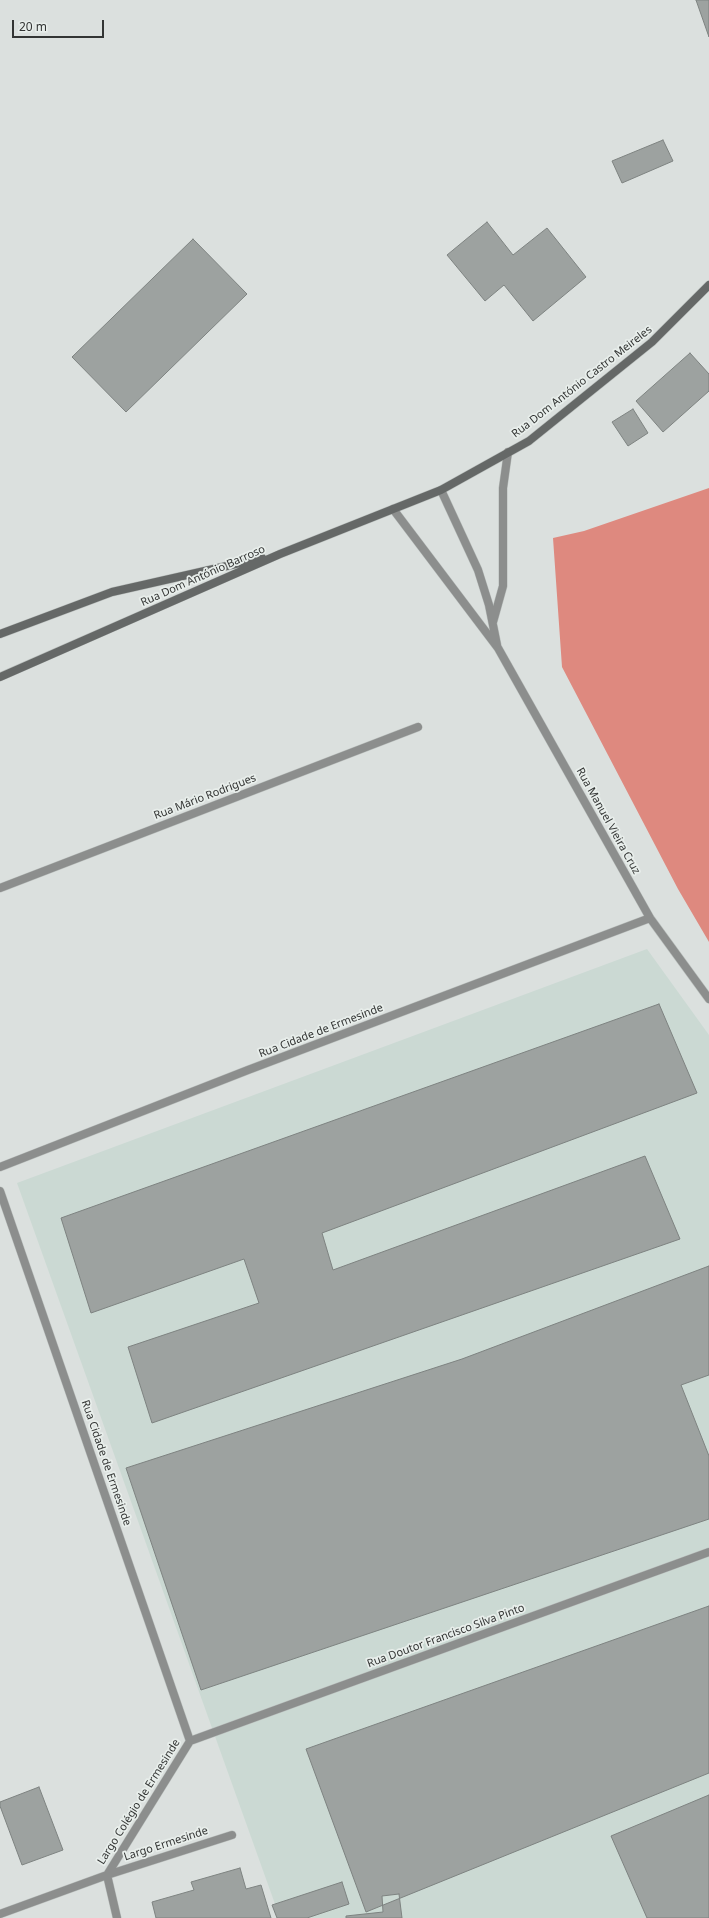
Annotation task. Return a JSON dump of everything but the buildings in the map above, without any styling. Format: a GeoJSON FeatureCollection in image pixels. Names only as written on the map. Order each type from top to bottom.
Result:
{"type":"FeatureCollection","features":[{"type":"Feature","properties":{"kind":"main road","name":"Rua Dom António Castro Meireles"},"geometry":{"type":"LineString","coordinates":[[280,554],[441,490],[529,441],[652,342],[709,285]]}},
{"type":"Feature","properties":{"kind":"main road","name":"Rua Dom António Barroso"},"geometry":{"type":"LineString","coordinates":[[0,634],[112,592],[280,554]]}},
{"type":"Feature","properties":{"kind":"main road","name":"Rua Dom António Barroso"},"geometry":{"type":"LineString","coordinates":[[0,677],[280,554]]}},
{"type":"Feature","properties":{"kind":"street","name":"Rua Manuel Vieira Cruz"},"geometry":{"type":"LineString","coordinates":[[493,622],[503,586],[503,488],[508,452]]}},
{"type":"Feature","properties":{"kind":"street","name":"Rua Manuel Vieira Cruz"},"geometry":{"type":"LineString","coordinates":[[441,490],[478,570],[493,622],[498,648]]}},
{"type":"Feature","properties":{"kind":"street","name":"Rua Manuel Vieira Cruz"},"geometry":{"type":"LineString","coordinates":[[393,509],[498,648],[650,918],[709,999]]}},
{"type":"Feature","properties":{"kind":"street","name":"Rua Mário Rodrigues"},"geometry":{"type":"LineString","coordinates":[[0,888],[418,727]]}},
{"type":"Feature","properties":{"kind":"street","name":"Rua Cidade de Ermesinde"},"geometry":{"type":"LineString","coordinates":[[0,1167],[240,1073],[650,918]]}},
{"type":"Feature","properties":{"kind":"street","name":"Rua Cidade de Ermesinde"},"geometry":{"type":"LineString","coordinates":[[0,1191],[190,1741]]}},
{"type":"Feature","properties":{"kind":"street","name":"Rua Doutor Francisco Silva Pinto"},"geometry":{"type":"LineString","coordinates":[[190,1741],[709,1552]]}},
{"type":"Feature","properties":{"kind":"street","name":"Largo Colégio de Ermesinde"},"geometry":{"type":"LineString","coordinates":[[107,1875],[190,1741]]}},
{"type":"Feature","properties":{"kind":"street","name":"Largo Ermesinde"},"geometry":{"type":"LineString","coordinates":[[0,1914],[107,1875],[232,1835]]}},
{"type":"Feature","properties":{"kind":"street"},"geometry":{"type":"LineString","coordinates":[[107,1875],[117,1918]]}},
{"type":"Feature","properties":{"kind":"shaded area"},"geometry":{"type":"Polygon","coordinates":[[[709,488],[709,942],[678,889],[562,667],[553,538],[584,531],[709,488]]]}},
{"type":"Feature","properties":{"kind":"shaded area"},"geometry":{"type":"Polygon","coordinates":[[[647,949],[709,1035],[709,1918],[280,1918],[17,1183],[647,949]]]}}]}
